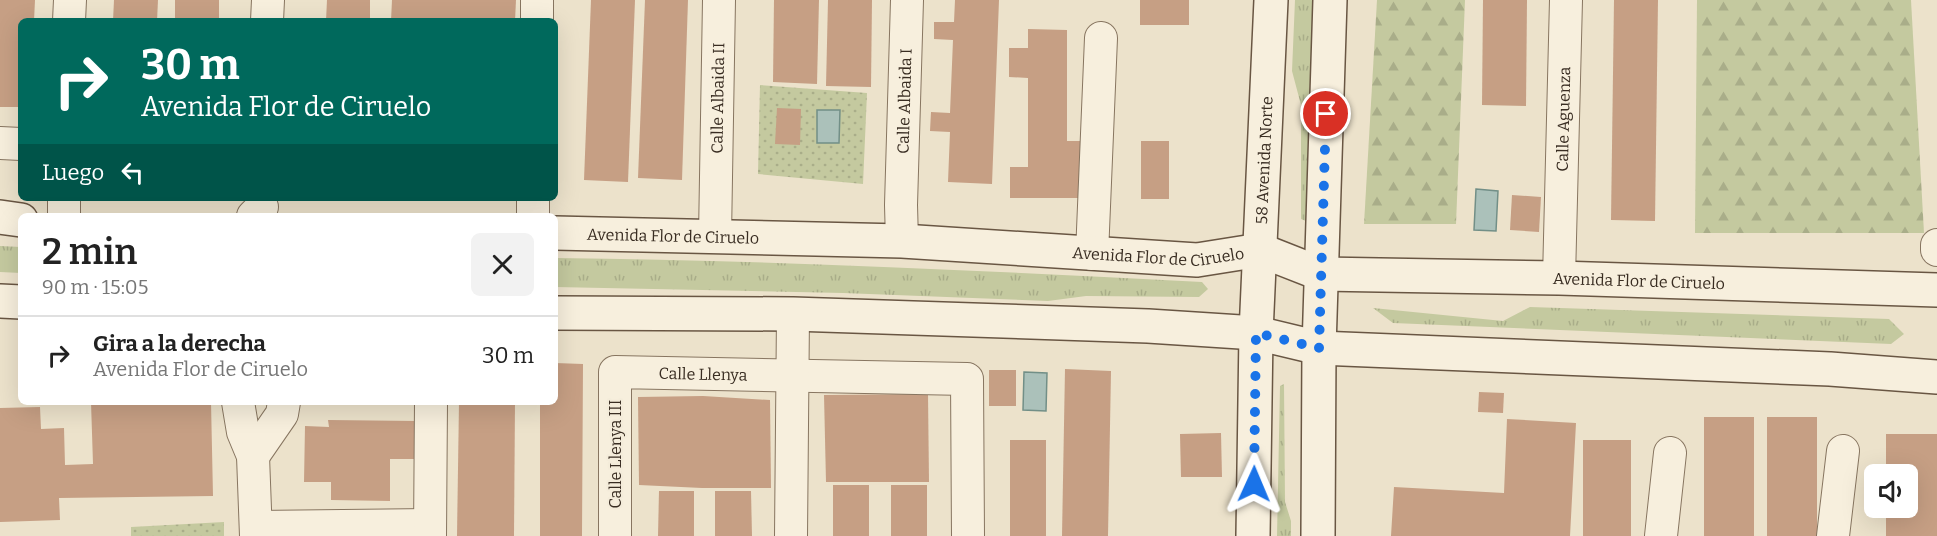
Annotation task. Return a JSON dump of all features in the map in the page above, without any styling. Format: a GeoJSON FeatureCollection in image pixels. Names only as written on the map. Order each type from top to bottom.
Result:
{"type":"FeatureCollection","features":[{"type":"Feature","properties":{"kind":"main road","name":"58 Avenida Norte"},"geometry":{"type":"LineString","coordinates":[[1253,536],[1256,333],[1271,0]]}},
{"type":"Feature","properties":{"kind":"main road"},"geometry":{"type":"LineString","coordinates":[[1318,536],[1319,348],[1330,0]]}},
{"type":"Feature","properties":{"kind":"main road"},"geometry":{"type":"LineString","coordinates":[[0,217],[18,220]]}},
{"type":"Feature","properties":{"kind":"main road","name":"Avenida Flor de Ciruelo"},"geometry":{"type":"LineString","coordinates":[[558,233],[902,241],[1197,260],[1260,250],[1321,274],[1559,278],[1937,290]]}},
{"type":"Feature","properties":{"kind":"main road"},"geometry":{"type":"LineString","coordinates":[[0,301],[18,302]]}},
{"type":"Feature","properties":{"kind":"main road"},"geometry":{"type":"LineString","coordinates":[[558,313],[793,314],[1148,326],[1256,333],[1319,348],[1830,369],[1937,377]]}},
{"type":"Feature","properties":{"kind":"street"},"geometry":{"type":"LineString","coordinates":[[69,18],[70,0]]}},
{"type":"Feature","properties":{"kind":"street"},"geometry":{"type":"LineString","coordinates":[[267,18],[268,0]]}},
{"type":"Feature","properties":{"kind":"street"},"geometry":{"type":"LineString","coordinates":[[537,0],[537,18]]}},
{"type":"Feature","properties":{"kind":"street","name":"Calle Albaida II"},"geometry":{"type":"LineString","coordinates":[[715,236],[719,0]]}},
{"type":"Feature","properties":{"kind":"street","name":"Calle Albaida I"},"geometry":{"type":"LineString","coordinates":[[902,241],[907,0]]}},
{"type":"Feature","properties":{"kind":"street","name":"Calle Aguenza"},"geometry":{"type":"LineString","coordinates":[[1559,278],[1566,0]]}},
{"type":"Feature","properties":{"kind":"street"},"geometry":{"type":"LineString","coordinates":[[1092,254],[1101,38]]}},
{"type":"Feature","properties":{"kind":"street"},"geometry":{"type":"LineString","coordinates":[[0,143],[18,144]]}},
{"type":"Feature","properties":{"kind":"street"},"geometry":{"type":"LineString","coordinates":[[1937,245],[1937,250]]}},
{"type":"Feature","properties":{"kind":"street"},"geometry":{"type":"LineString","coordinates":[[791,536],[793,314]]}},
{"type":"Feature","properties":{"kind":"street","name":"Calle Llenya"},"geometry":{"type":"LineString","coordinates":[[615,372],[792,364],[967,379],[968,536]]}},
{"type":"Feature","properties":{"kind":"street"},"geometry":{"type":"LineString","coordinates":[[1937,370],[1937,377]]}},
{"type":"Feature","properties":{"kind":"street","name":"Calle Llenya III"},"geometry":{"type":"LineString","coordinates":[[615,372],[615,536]]}},
{"type":"Feature","properties":{"kind":"street"},"geometry":{"type":"LineString","coordinates":[[238,405],[243,432],[253,456],[256,532],[291,527],[430,530],[431,405]]}},
{"type":"Feature","properties":{"kind":"street"},"geometry":{"type":"LineString","coordinates":[[253,456],[282,414],[284,405]]}},
{"type":"Feature","properties":{"kind":"street"},"geometry":{"type":"LineString","coordinates":[[1833,536],[1843,450]]}},
{"type":"Feature","properties":{"kind":"street"},"geometry":{"type":"LineString","coordinates":[[1661,536],[1670,453]]}},
{"type":"Feature","properties":{"kind":"green space"},"geometry":{"type":"Polygon","coordinates":[[[1295,0],[1313,0],[1306,221],[1301,219],[1301,105],[1292,71],[1295,0]]]}},
{"type":"Feature","properties":{"kind":"green space"},"geometry":{"type":"Polygon","coordinates":[[[1377,0],[1465,0],[1456,224],[1364,224],[1377,0]]]}},
{"type":"Feature","properties":{"kind":"green space"},"geometry":{"type":"Polygon","coordinates":[[[1697,0],[1911,0],[1924,233],[1695,233],[1697,0]]]}},
{"type":"Feature","properties":{"kind":"green space"},"geometry":{"type":"Polygon","coordinates":[[[760,85],[867,93],[863,184],[758,174],[760,85]]]}},
{"type":"Feature","properties":{"kind":"green space"},"geometry":{"type":"Polygon","coordinates":[[[0,246],[18,247],[18,273],[0,272],[0,246]]]}},
{"type":"Feature","properties":{"kind":"green space"},"geometry":{"type":"Polygon","coordinates":[[[558,258],[798,264],[1040,274],[1202,282],[1208,289],[1199,297],[1086,296],[1048,301],[843,293],[558,287],[558,258]]]}},
{"type":"Feature","properties":{"kind":"green space"},"geometry":{"type":"Polygon","coordinates":[[[1530,307],[1889,319],[1904,334],[1891,344],[1393,323],[1373,308],[1503,321],[1530,307]]]}},
{"type":"Feature","properties":{"kind":"green space"},"geometry":{"type":"Polygon","coordinates":[[[1284,384],[1285,502],[1291,521],[1291,536],[1277,536],[1280,386],[1284,384]]]}},
{"type":"Feature","properties":{"kind":"green space"},"geometry":{"type":"Polygon","coordinates":[[[224,522],[224,536],[131,536],[131,527],[224,522]]]}},
{"type":"Feature","properties":{"kind":"water"},"geometry":{"type":"Polygon","coordinates":[[[817,110],[840,110],[839,143],[817,143],[817,110]]]}},
{"type":"Feature","properties":{"kind":"water"},"geometry":{"type":"Polygon","coordinates":[[[1476,189],[1498,191],[1496,231],[1474,230],[1476,189]]]}},
{"type":"Feature","properties":{"kind":"water"},"geometry":{"type":"Polygon","coordinates":[[[1024,372],[1047,373],[1046,411],[1023,410],[1024,372]]]}},
{"type":"Feature","properties":{"kind":"building"},"geometry":{"type":"Polygon","coordinates":[[[0,0],[35,0],[34,18],[18,18],[18,107],[0,107],[0,0]]]}},
{"type":"Feature","properties":{"kind":"building"},"geometry":{"type":"Polygon","coordinates":[[[114,0],[158,0],[157,18],[113,18],[114,0]]]}},
{"type":"Feature","properties":{"kind":"building"},"geometry":{"type":"Polygon","coordinates":[[[175,0],[219,0],[219,18],[175,18],[175,0]]]}},
{"type":"Feature","properties":{"kind":"building"},"geometry":{"type":"Polygon","coordinates":[[[327,0],[370,0],[370,18],[326,18],[327,0]]]}},
{"type":"Feature","properties":{"kind":"building"},"geometry":{"type":"Polygon","coordinates":[[[392,0],[516,0],[515,18],[391,18],[392,0]]]}},
{"type":"Feature","properties":{"kind":"building"},"geometry":{"type":"Polygon","coordinates":[[[591,0],[635,0],[628,182],[584,180],[591,0]]]}},
{"type":"Feature","properties":{"kind":"building"},"geometry":{"type":"Polygon","coordinates":[[[645,0],[688,0],[682,180],[638,178],[645,0]]]}},
{"type":"Feature","properties":{"kind":"building"},"geometry":{"type":"Polygon","coordinates":[[[774,0],[819,0],[817,84],[773,82],[774,0]]]}},
{"type":"Feature","properties":{"kind":"building"},"geometry":{"type":"Polygon","coordinates":[[[828,0],[872,0],[871,87],[826,86],[828,0]]]}},
{"type":"Feature","properties":{"kind":"building"},"geometry":{"type":"Polygon","coordinates":[[[955,0],[999,0],[992,184],[948,182],[950,132],[930,131],[931,112],[950,113],[953,40],[934,39],[934,22],[954,22],[955,0]]]}},
{"type":"Feature","properties":{"kind":"building"},"geometry":{"type":"Polygon","coordinates":[[[1140,0],[1189,0],[1189,25],[1140,25],[1140,0]]]}},
{"type":"Feature","properties":{"kind":"building"},"geometry":{"type":"Polygon","coordinates":[[[1483,0],[1527,0],[1526,106],[1482,105],[1483,0]]]}},
{"type":"Feature","properties":{"kind":"building"},"geometry":{"type":"Polygon","coordinates":[[[1614,0],[1658,0],[1655,221],[1611,220],[1614,0]]]}},
{"type":"Feature","properties":{"kind":"building"},"geometry":{"type":"Polygon","coordinates":[[[1028,29],[1067,30],[1067,141],[1084,141],[1084,198],[1010,198],[1010,167],[1028,167],[1028,78],[1009,77],[1009,48],[1028,48],[1028,29]]]}},
{"type":"Feature","properties":{"kind":"building"},"geometry":{"type":"Polygon","coordinates":[[[777,108],[801,109],[800,145],[775,144],[777,108]]]}},
{"type":"Feature","properties":{"kind":"building"},"geometry":{"type":"Polygon","coordinates":[[[1141,141],[1169,141],[1169,199],[1141,199],[1141,141]]]}},
{"type":"Feature","properties":{"kind":"building"},"geometry":{"type":"Polygon","coordinates":[[[1512,195],[1541,197],[1539,232],[1510,230],[1512,195]]]}},
{"type":"Feature","properties":{"kind":"building"},"geometry":{"type":"Polygon","coordinates":[[[558,363],[583,364],[582,536],[540,536],[540,405],[558,405],[558,363]]]}},
{"type":"Feature","properties":{"kind":"building"},"geometry":{"type":"Polygon","coordinates":[[[1065,369],[1111,371],[1108,536],[1062,536],[1065,369]]]}},
{"type":"Feature","properties":{"kind":"building"},"geometry":{"type":"Polygon","coordinates":[[[989,370],[1016,370],[1016,406],[989,406],[989,370]]]}},
{"type":"Feature","properties":{"kind":"building"},"geometry":{"type":"Polygon","coordinates":[[[1479,392],[1504,393],[1503,413],[1478,412],[1479,392]]]}},
{"type":"Feature","properties":{"kind":"building"},"geometry":{"type":"Polygon","coordinates":[[[928,394],[929,482],[826,482],[824,395],[928,394]]]}},
{"type":"Feature","properties":{"kind":"building"},"geometry":{"type":"Polygon","coordinates":[[[703,396],[770,400],[771,488],[639,485],[638,397],[703,396]]]}},
{"type":"Feature","properties":{"kind":"building"},"geometry":{"type":"Polygon","coordinates":[[[91,405],[211,405],[213,496],[59,498],[60,520],[0,522],[0,408],[40,407],[41,429],[64,428],[65,465],[93,464],[91,405]]]}},
{"type":"Feature","properties":{"kind":"building"},"geometry":{"type":"Polygon","coordinates":[[[459,405],[515,405],[514,536],[457,536],[459,405]]]}},
{"type":"Feature","properties":{"kind":"building"},"geometry":{"type":"Polygon","coordinates":[[[1704,417],[1754,417],[1754,536],[1704,536],[1704,417]]]}},
{"type":"Feature","properties":{"kind":"building"},"geometry":{"type":"Polygon","coordinates":[[[1767,417],[1817,417],[1817,536],[1767,536],[1767,417]]]}},
{"type":"Feature","properties":{"kind":"building"},"geometry":{"type":"Polygon","coordinates":[[[1507,419],[1576,423],[1570,536],[1391,536],[1394,487],[1504,493],[1507,419]]]}},
{"type":"Feature","properties":{"kind":"building"},"geometry":{"type":"Polygon","coordinates":[[[328,420],[418,421],[418,459],[390,459],[390,501],[331,500],[331,482],[304,482],[305,426],[329,427],[328,420]]]}},
{"type":"Feature","properties":{"kind":"building"},"geometry":{"type":"Polygon","coordinates":[[[1221,433],[1222,477],[1181,477],[1180,434],[1221,433]]]}},
{"type":"Feature","properties":{"kind":"building"},"geometry":{"type":"Polygon","coordinates":[[[1886,434],[1937,434],[1937,536],[1886,536],[1886,518],[1918,518],[1918,464],[1886,464],[1886,434]]]}},
{"type":"Feature","properties":{"kind":"building"},"geometry":{"type":"Polygon","coordinates":[[[1010,440],[1046,440],[1046,536],[1010,536],[1010,440]]]}},
{"type":"Feature","properties":{"kind":"building"},"geometry":{"type":"Polygon","coordinates":[[[1583,440],[1631,440],[1631,536],[1583,536],[1583,440]]]}},
{"type":"Feature","properties":{"kind":"building"},"geometry":{"type":"Polygon","coordinates":[[[833,485],[869,485],[869,536],[833,536],[833,485]]]}},
{"type":"Feature","properties":{"kind":"building"},"geometry":{"type":"Polygon","coordinates":[[[891,485],[927,485],[927,536],[891,536],[891,485]]]}},
{"type":"Feature","properties":{"kind":"building"},"geometry":{"type":"Polygon","coordinates":[[[659,491],[694,491],[694,536],[658,536],[659,491]]]}},
{"type":"Feature","properties":{"kind":"building"},"geometry":{"type":"Polygon","coordinates":[[[715,491],[751,491],[752,536],[715,536],[715,491]]]}},
{"type":"Feature","properties":{"kind":"route"},"geometry":{"type":"LineString","coordinates":[[1254,484],[1256,333],[1319,348],[1326,114]]}}]}
